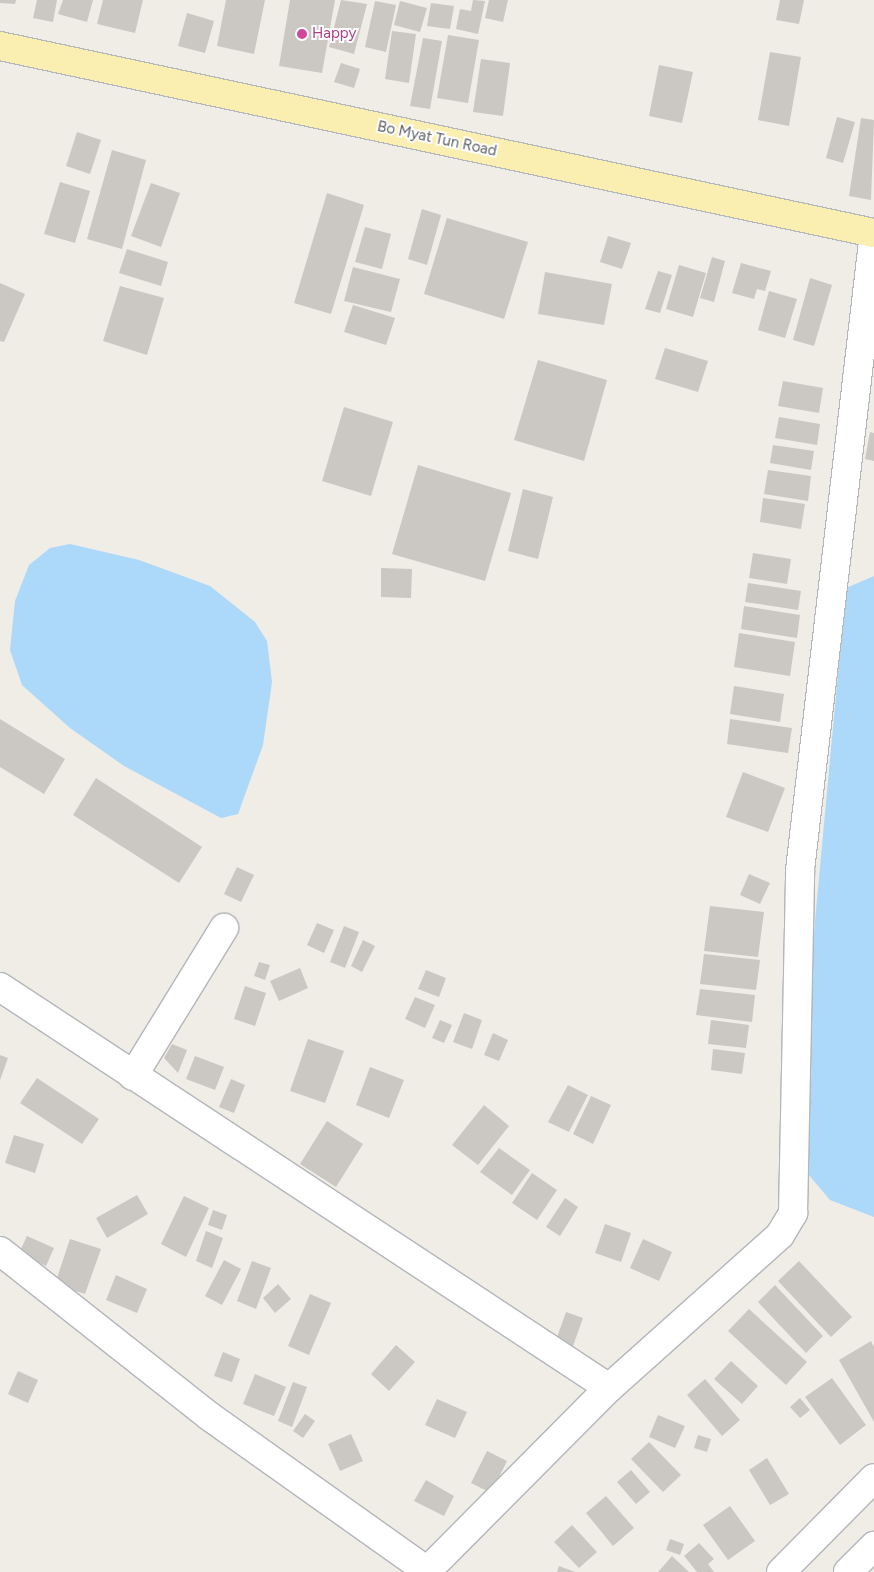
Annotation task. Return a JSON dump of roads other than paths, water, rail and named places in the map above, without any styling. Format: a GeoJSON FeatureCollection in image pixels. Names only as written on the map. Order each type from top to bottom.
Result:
{"type":"FeatureCollection","features":[{"type":"Feature","properties":{"kind":"main road","name":"Bo Myat Tun Road"},"geometry":{"type":"LineString","coordinates":[[0,46],[874,232]]}},
{"type":"Feature","properties":{"kind":"street"},"geometry":{"type":"LineString","coordinates":[[0,1251],[209,1416],[427,1572],[609,1388],[780,1235],[793,1214],[800,870],[874,232]]}},
{"type":"Feature","properties":{"kind":"street"},"geometry":{"type":"LineString","coordinates":[[133,1076],[224,928]]}},
{"type":"Feature","properties":{"kind":"street"},"geometry":{"type":"LineString","coordinates":[[0,987],[609,1388]]}},
{"type":"Feature","properties":{"kind":"street"},"geometry":{"type":"LineString","coordinates":[[781,1572],[874,1478]]}},
{"type":"Feature","properties":{"kind":"street"},"geometry":{"type":"LineString","coordinates":[[848,1572],[874,1546]]}},
{"type":"Feature","properties":{"kind":"water"},"geometry":{"type":"Polygon","coordinates":[[[70,544],[139,560],[210,586],[255,622],[267,641],[272,682],[263,745],[238,814],[221,818],[124,766],[70,728],[22,685],[10,650],[15,601],[29,565],[50,548],[70,544]]]}},
{"type":"Feature","properties":{"kind":"water"},"geometry":{"type":"Polygon","coordinates":[[[874,576],[874,1217],[830,1200],[797,1161],[798,1103],[846,588],[874,576]]]}},
{"type":"Feature","properties":{"kind":"place","name":"Happy"},"geometry":{"type":"Point","coordinates":[302,34]}}]}
